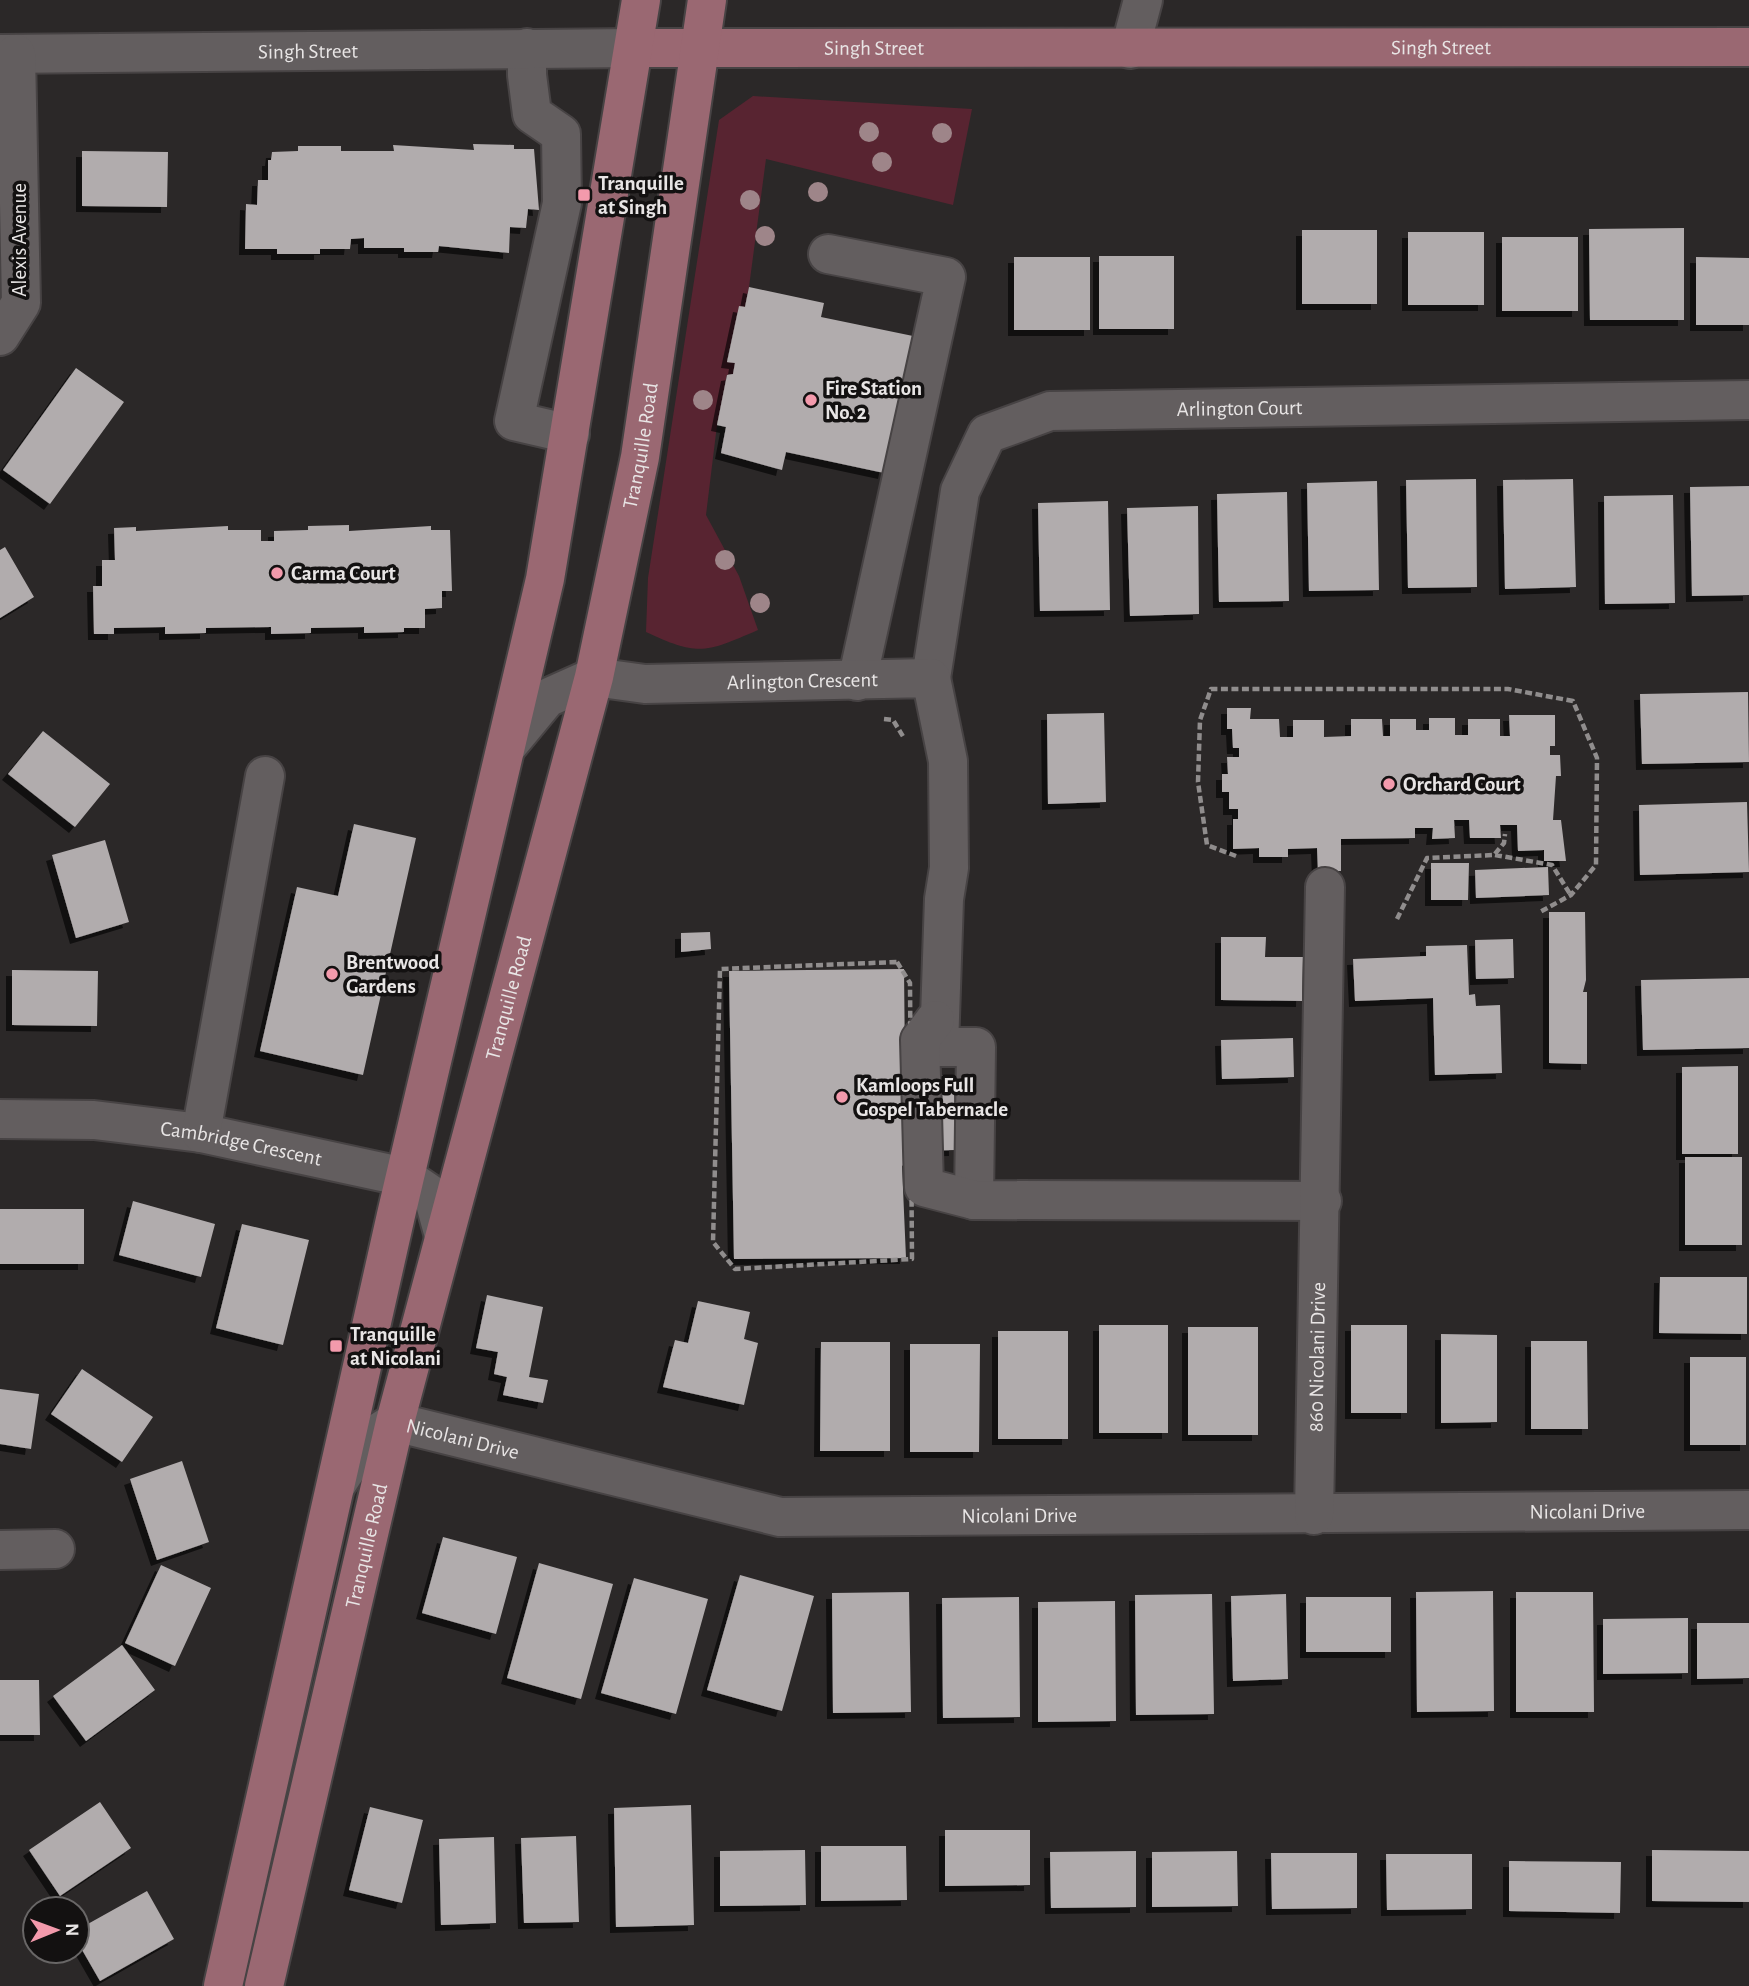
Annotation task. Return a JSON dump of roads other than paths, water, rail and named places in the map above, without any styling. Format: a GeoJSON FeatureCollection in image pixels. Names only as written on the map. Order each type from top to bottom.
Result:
{"type":"FeatureCollection","features":[{"type":"Feature","properties":{"kind":"main road","name":"Tranquille Road"},"geometry":{"type":"LineString","coordinates":[[227,1985],[333,1490],[509,744],[545,579],[641,0]]}},
{"type":"Feature","properties":{"kind":"main road","name":"Tranquille Road"},"geometry":{"type":"LineString","coordinates":[[264,1986],[394,1422],[594,677],[640,457],[708,0]]}},
{"type":"Feature","properties":{"kind":"main road","name":"Singh Street"},"geometry":{"type":"LineString","coordinates":[[634,48],[1749,47]]}},
{"type":"Feature","properties":{"kind":"street"},"geometry":{"type":"LineString","coordinates":[[1130,49],[1143,0]]}},
{"type":"Feature","properties":{"kind":"street"},"geometry":{"type":"LineString","coordinates":[[527,48],[532,114],[561,134],[562,203],[514,421],[570,434]]}},
{"type":"Feature","properties":{"kind":"street","name":"Singh Street"},"geometry":{"type":"LineString","coordinates":[[8,54],[634,48]]}},
{"type":"Feature","properties":{"kind":"street","name":"Alexis Avenue"},"geometry":{"type":"LineString","coordinates":[[0,336],[21,303],[8,54]]}},
{"type":"Feature","properties":{"kind":"street"},"geometry":{"type":"LineString","coordinates":[[828,254],[946,277],[857,681]]}},
{"type":"Feature","properties":{"kind":"street","name":"Arlington Court"},"geometry":{"type":"LineString","coordinates":[[931,678],[960,491],[988,434],[1050,411],[1749,400]]}},
{"type":"Feature","properties":{"kind":"street"},"geometry":{"type":"LineString","coordinates":[[509,744],[547,698],[594,677]]}},
{"type":"Feature","properties":{"kind":"street","name":"Arlington Crescent"},"geometry":{"type":"LineString","coordinates":[[594,677],[645,684],[931,678]]}},
{"type":"Feature","properties":{"kind":"street"},"geometry":{"type":"LineString","coordinates":[[931,678],[948,761],[949,868],[944,899],[939,1047],[976,1046],[974,1200]]}},
{"type":"Feature","properties":{"kind":"street"},"geometry":{"type":"LineString","coordinates":[[201,1133],[265,776]]}},
{"type":"Feature","properties":{"kind":"street"},"geometry":{"type":"LineString","coordinates":[[940,1014],[920,1040],[924,1187],[974,1200],[1322,1201],[1325,887]]}},
{"type":"Feature","properties":{"kind":"street","name":"Cambridge Crescent"},"geometry":{"type":"LineString","coordinates":[[0,1118],[94,1120],[201,1133],[405,1177],[433,1196],[444,1236]]}},
{"type":"Feature","properties":{"kind":"street","name":"860 Nicolani Drive"},"geometry":{"type":"LineString","coordinates":[[1314,1515],[1322,1201]]}},
{"type":"Feature","properties":{"kind":"street","name":"Nicolani Drive"},"geometry":{"type":"LineString","coordinates":[[333,1490],[365,1441],[394,1422],[780,1517],[1749,1510]]}},
{"type":"Feature","properties":{"kind":"street"},"geometry":{"type":"LineString","coordinates":[[0,1550],[55,1549]]}},
{"type":"Feature","properties":{"kind":"place","name":"Tranquille at Singh"},"geometry":{"type":"Point","coordinates":[584,195]}},
{"type":"Feature","properties":{"kind":"place","name":"Fire Station No. 2"},"geometry":{"type":"Point","coordinates":[811,400]}},
{"type":"Feature","properties":{"kind":"place","name":"Carma Court"},"geometry":{"type":"Point","coordinates":[277,573]}},
{"type":"Feature","properties":{"kind":"place","name":"Orchard Court"},"geometry":{"type":"Point","coordinates":[1389,784]}},
{"type":"Feature","properties":{"kind":"place","name":"Brentwood Gardens"},"geometry":{"type":"Point","coordinates":[332,974]}},
{"type":"Feature","properties":{"kind":"place","name":"Kamloops Full Gospel Tabernacle"},"geometry":{"type":"Point","coordinates":[842,1097]}},
{"type":"Feature","properties":{"kind":"place","name":"Tranquille at Nicolani"},"geometry":{"type":"Point","coordinates":[336,1346]}}]}
